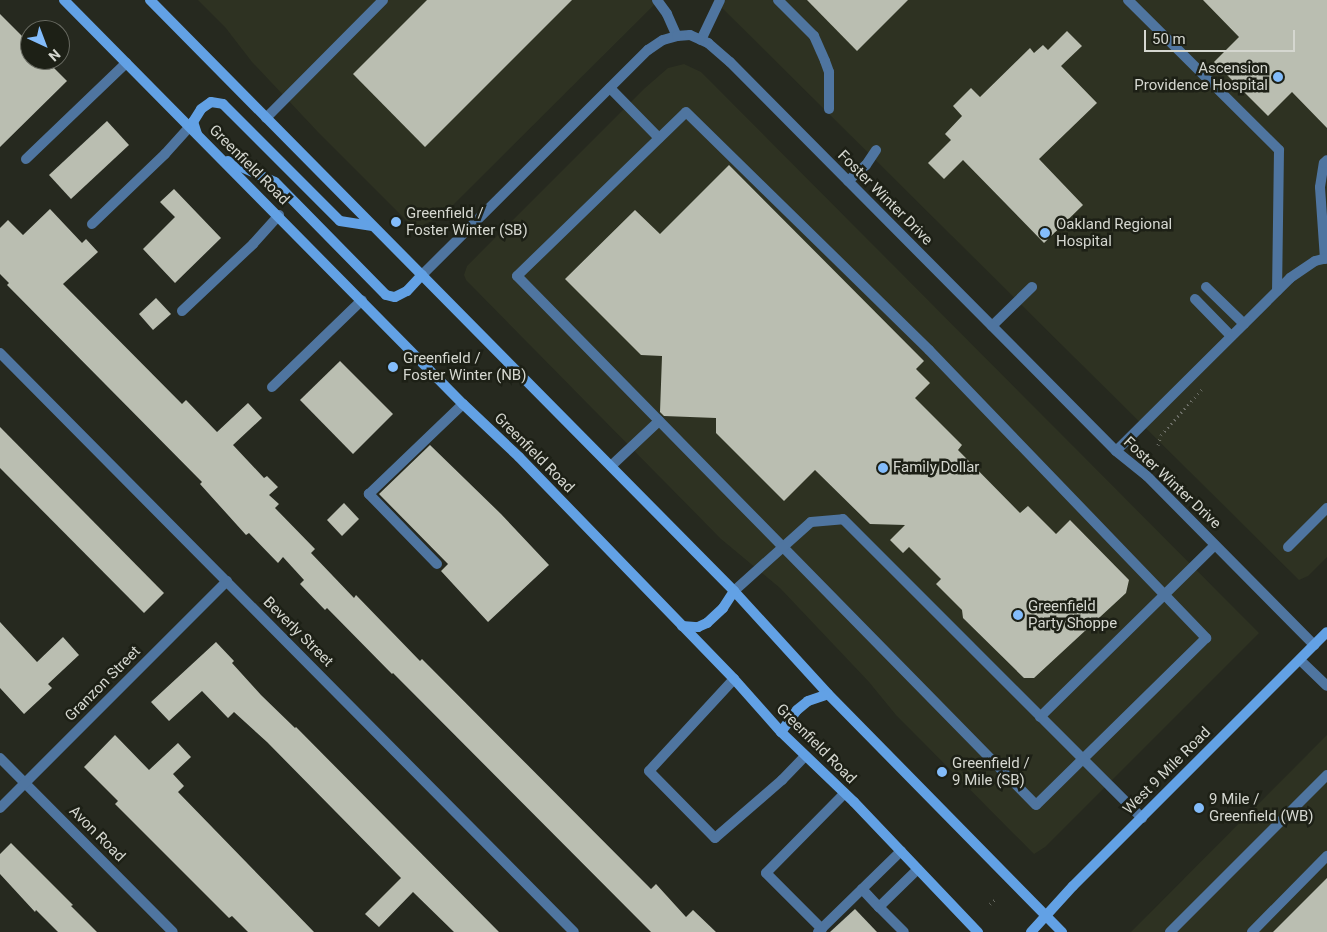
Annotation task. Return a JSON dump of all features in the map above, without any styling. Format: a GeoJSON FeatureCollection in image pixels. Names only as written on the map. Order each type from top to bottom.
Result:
{"type":"FeatureCollection","features":[{"type":"Feature","properties":{"kind":"main road","name":"Greenfield Road"},"geometry":{"type":"LineString","coordinates":[[64,0],[189,128],[279,215],[463,404],[519,457],[734,679],[781,732],[845,793],[978,932]]}},
{"type":"Feature","properties":{"kind":"main road"},"geometry":{"type":"LineString","coordinates":[[150,0],[734,591],[828,694],[1062,932]]}},
{"type":"Feature","properties":{"kind":"main road"},"geometry":{"type":"LineString","coordinates":[[197,135],[193,122],[201,109],[211,102],[223,104],[340,221],[373,226]]}},
{"type":"Feature","properties":{"kind":"main road"},"geometry":{"type":"LineString","coordinates":[[220,158],[275,182],[386,295],[394,297],[408,290],[422,275]]}},
{"type":"Feature","properties":{"kind":"main road"},"geometry":{"type":"LineString","coordinates":[[682,626],[698,627],[707,623],[723,608],[734,591]]}},
{"type":"Feature","properties":{"kind":"main road","name":"West 9 Mile Road"},"geometry":{"type":"LineString","coordinates":[[1031,932],[1327,632]]}},
{"type":"Feature","properties":{"kind":"main road"},"geometry":{"type":"LineString","coordinates":[[781,732],[797,710],[808,701],[828,694]]}},
{"type":"Feature","properties":{"kind":"street"},"geometry":{"type":"LineString","coordinates":[[266,118],[383,0]]}},
{"type":"Feature","properties":{"kind":"street"},"geometry":{"type":"LineString","coordinates":[[422,275],[648,50],[663,40],[677,36],[667,14],[657,0]]}},
{"type":"Feature","properties":{"kind":"street"},"geometry":{"type":"LineString","coordinates":[[701,40],[720,0]]}},
{"type":"Feature","properties":{"kind":"street"},"geometry":{"type":"LineString","coordinates":[[778,0],[814,36],[829,72],[829,109]]}},
{"type":"Feature","properties":{"kind":"street"},"geometry":{"type":"LineString","coordinates":[[1128,0],[1279,150],[1277,291]]}},
{"type":"Feature","properties":{"kind":"street","name":"Foster Winter Drive"},"geometry":{"type":"LineString","coordinates":[[677,36],[690,35],[708,42],[730,62],[1116,451],[1147,476],[1314,645]]}},
{"type":"Feature","properties":{"kind":"street"},"geometry":{"type":"LineString","coordinates":[[26,159],[126,63]]}},
{"type":"Feature","properties":{"kind":"street"},"geometry":{"type":"LineString","coordinates":[[610,88],[659,138]]}},
{"type":"Feature","properties":{"kind":"street"},"geometry":{"type":"LineString","coordinates":[[686,112],[929,350],[1206,638],[1036,805],[517,276],[659,138],[686,112]]}},
{"type":"Feature","properties":{"kind":"street"},"geometry":{"type":"LineString","coordinates":[[92,224],[165,154],[189,128]]}},
{"type":"Feature","properties":{"kind":"street"},"geometry":{"type":"LineString","coordinates":[[848,181],[866,165],[876,150]]}},
{"type":"Feature","properties":{"kind":"street"},"geometry":{"type":"LineString","coordinates":[[1116,451],[1277,291],[1315,260],[1326,258],[1325,215],[1320,187],[1324,163],[1327,160]]}},
{"type":"Feature","properties":{"kind":"street"},"geometry":{"type":"LineString","coordinates":[[182,311],[253,244],[279,215]]}},
{"type":"Feature","properties":{"kind":"street"},"geometry":{"type":"LineString","coordinates":[[992,326],[1032,287]]}},
{"type":"Feature","properties":{"kind":"street"},"geometry":{"type":"LineString","coordinates":[[1206,287],[1244,324]]}},
{"type":"Feature","properties":{"kind":"street"},"geometry":{"type":"LineString","coordinates":[[1195,299],[1231,336]]}},
{"type":"Feature","properties":{"kind":"street"},"geometry":{"type":"LineString","coordinates":[[272,387],[362,300]]}},
{"type":"Feature","properties":{"kind":"street","name":"Beverly Street"},"geometry":{"type":"LineString","coordinates":[[0,354],[574,932]]}},
{"type":"Feature","properties":{"kind":"street"},"geometry":{"type":"LineString","coordinates":[[437,564],[368,494],[463,404]]}},
{"type":"Feature","properties":{"kind":"street"},"geometry":{"type":"LineString","coordinates":[[611,466],[659,421]]}},
{"type":"Feature","properties":{"kind":"street"},"geometry":{"type":"LineString","coordinates":[[1288,547],[1327,508]]}},
{"type":"Feature","properties":{"kind":"street"},"geometry":{"type":"LineString","coordinates":[[734,591],[811,522],[844,519],[1142,818]]}},
{"type":"Feature","properties":{"kind":"street"},"geometry":{"type":"LineString","coordinates":[[1040,716],[1215,545]]}},
{"type":"Feature","properties":{"kind":"street","name":"Granzon Street"},"geometry":{"type":"LineString","coordinates":[[0,808],[227,581]]}},
{"type":"Feature","properties":{"kind":"street"},"geometry":{"type":"LineString","coordinates":[[1300,660],[1327,686]]}},
{"type":"Feature","properties":{"kind":"street"},"geometry":{"type":"LineString","coordinates":[[734,679],[649,772],[716,838],[782,780],[805,756]]}},
{"type":"Feature","properties":{"kind":"street","name":"Avon Road"},"geometry":{"type":"LineString","coordinates":[[0,758],[173,932]]}},
{"type":"Feature","properties":{"kind":"street"},"geometry":{"type":"LineString","coordinates":[[1170,932],[1327,775]]}},
{"type":"Feature","properties":{"kind":"street"},"geometry":{"type":"LineString","coordinates":[[845,793],[766,873],[820,930],[901,851]]}},
{"type":"Feature","properties":{"kind":"street"},"geometry":{"type":"LineString","coordinates":[[1252,932],[1327,856]]}},
{"type":"Feature","properties":{"kind":"street"},"geometry":{"type":"LineString","coordinates":[[879,906],[918,869]]}},
{"type":"Feature","properties":{"kind":"street"},"geometry":{"type":"LineString","coordinates":[[862,890],[904,932]]}},
{"type":"Feature","properties":{"kind":"path"},"geometry":{"type":"LineString","coordinates":[[990,904],[996,899]]}},
{"type":"Feature","properties":{"kind":"shaded area"},"geometry":{"type":"Polygon","coordinates":[[[198,0],[659,0],[447,211],[430,222],[414,228],[317,131],[252,62],[225,27],[198,0]]]}},
{"type":"Feature","properties":{"kind":"shaded area"},"geometry":{"type":"Polygon","coordinates":[[[714,0],[1327,0],[1327,557],[1308,576],[1299,580],[714,0]]]}},
{"type":"Feature","properties":{"kind":"shaded area"},"geometry":{"type":"Polygon","coordinates":[[[684,64],[701,72],[1259,633],[1045,847],[1034,854],[896,715],[869,682],[780,588],[721,539],[466,280],[464,275],[467,266],[645,88],[668,68],[684,64]]]}},
{"type":"Feature","properties":{"kind":"shaded area"},"geometry":{"type":"Polygon","coordinates":[[[1327,735],[1327,932],[1131,932],[1327,735]]]}},
{"type":"Feature","properties":{"kind":"building"},"geometry":{"type":"Polygon","coordinates":[[[427,0],[572,0],[425,147],[353,74],[427,0]]]}},
{"type":"Feature","properties":{"kind":"building"},"geometry":{"type":"Polygon","coordinates":[[[807,0],[908,0],[857,51],[807,0]]]}},
{"type":"Feature","properties":{"kind":"building","name":"Ascension Providence Hospital"},"geometry":{"type":"Polygon","coordinates":[[[1203,0],[1327,0],[1327,128],[1292,92],[1268,116],[1214,62],[1239,37],[1203,0]]]}},
{"type":"Feature","properties":{"kind":"building"},"geometry":{"type":"Polygon","coordinates":[[[0,14],[20,34],[20,70],[56,70],[67,81],[0,147],[0,14]]]}},
{"type":"Feature","properties":{"kind":"building"},"geometry":{"type":"Polygon","coordinates":[[[1067,31],[1082,46],[1061,66],[1097,103],[1039,159],[1083,205],[1044,243],[963,160],[944,179],[928,163],[951,140],[945,134],[962,116],[953,106],[971,88],[980,97],[1030,48],[1034,53],[1043,45],[1048,50],[1067,31]]]}},
{"type":"Feature","properties":{"kind":"building"},"geometry":{"type":"Polygon","coordinates":[[[107,121],[129,145],[71,199],[49,175],[107,121]]]}},
{"type":"Feature","properties":{"kind":"building"},"geometry":{"type":"Polygon","coordinates":[[[729,165],[924,361],[916,369],[930,383],[915,398],[962,445],[958,450],[1020,513],[1028,506],[1056,534],[1070,520],[1129,580],[1126,593],[1034,678],[1024,678],[963,618],[962,610],[936,584],[941,579],[909,547],[903,553],[890,540],[905,525],[870,524],[815,470],[784,501],[716,433],[716,418],[664,416],[660,412],[662,356],[641,355],[565,279],[635,210],[660,234],[729,165]]]}},
{"type":"Feature","properties":{"kind":"building"},"geometry":{"type":"Polygon","coordinates":[[[174,189],[221,238],[175,283],[143,249],[175,217],[160,202],[174,189]]]}},
{"type":"Feature","properties":{"kind":"building"},"geometry":{"type":"Polygon","coordinates":[[[50,209],[82,243],[86,239],[98,252],[63,284],[182,404],[186,400],[217,432],[248,403],[262,418],[233,445],[264,478],[267,476],[278,487],[269,495],[279,504],[275,508],[315,549],[311,553],[354,598],[356,595],[420,661],[422,659],[651,889],[656,884],[686,917],[693,910],[716,932],[651,932],[393,673],[327,608],[325,610],[300,584],[304,580],[283,557],[278,563],[249,533],[246,535],[200,484],[202,482],[7,285],[9,283],[0,274],[0,228],[8,220],[23,235],[50,209]]]}},
{"type":"Feature","properties":{"kind":"building"},"geometry":{"type":"Polygon","coordinates":[[[156,298],[171,314],[153,330],[139,314],[156,298]]]}},
{"type":"Feature","properties":{"kind":"building"},"geometry":{"type":"Polygon","coordinates":[[[340,361],[393,414],[353,454],[300,400],[340,361]]]}},
{"type":"Feature","properties":{"kind":"building"},"geometry":{"type":"Polygon","coordinates":[[[0,427],[164,593],[144,613],[0,468],[0,427]]]}},
{"type":"Feature","properties":{"kind":"building"},"geometry":{"type":"Polygon","coordinates":[[[430,445],[501,514],[549,565],[488,622],[441,571],[448,564],[379,494],[430,445]]]}},
{"type":"Feature","properties":{"kind":"building"},"geometry":{"type":"Polygon","coordinates":[[[344,503],[359,519],[342,536],[327,520],[344,503]]]}},
{"type":"Feature","properties":{"kind":"building"},"geometry":{"type":"Polygon","coordinates":[[[0,622],[37,662],[63,637],[79,655],[48,684],[52,688],[24,714],[0,688],[0,622]]]}},
{"type":"Feature","properties":{"kind":"building"},"geometry":{"type":"Polygon","coordinates":[[[216,642],[261,695],[296,727],[499,932],[454,932],[413,892],[379,927],[365,914],[401,878],[267,742],[234,712],[228,718],[202,691],[169,721],[151,702],[216,642]]]}},
{"type":"Feature","properties":{"kind":"building"},"geometry":{"type":"Polygon","coordinates":[[[115,735],[149,770],[178,743],[191,757],[173,774],[184,786],[178,792],[314,932],[248,932],[232,916],[229,918],[115,804],[118,801],[84,767],[115,735]]]}},
{"type":"Feature","properties":{"kind":"building"},"geometry":{"type":"Polygon","coordinates":[[[11,843],[73,905],[71,906],[97,932],[58,932],[36,910],[35,912],[0,874],[0,854],[11,843]]]}},
{"type":"Feature","properties":{"kind":"building"},"geometry":{"type":"Polygon","coordinates":[[[1327,878],[1327,932],[1273,932],[1327,878]]]}},
{"type":"Feature","properties":{"kind":"building"},"geometry":{"type":"Polygon","coordinates":[[[855,909],[877,932],[830,932],[855,909]]]}},
{"type":"Feature","properties":{"kind":"place","name":"Ascension Providence Hospital"},"geometry":{"type":"Point","coordinates":[1278,77]}},
{"type":"Feature","properties":{"kind":"place","name":"Greenfield / Foster Winter (SB)"},"geometry":{"type":"Point","coordinates":[396,222]}},
{"type":"Feature","properties":{"kind":"place","name":"Oakland Regional Hospital"},"geometry":{"type":"Point","coordinates":[1045,233]}},
{"type":"Feature","properties":{"kind":"place","name":"Greenfield / Foster Winter (NB)"},"geometry":{"type":"Point","coordinates":[393,367]}},
{"type":"Feature","properties":{"kind":"place","name":"Family Dollar"},"geometry":{"type":"Point","coordinates":[883,468]}},
{"type":"Feature","properties":{"kind":"place","name":"Greenfield Party Shoppe"},"geometry":{"type":"Point","coordinates":[1018,615]}},
{"type":"Feature","properties":{"kind":"place","name":"Greenfield / 9 Mile (SB)"},"geometry":{"type":"Point","coordinates":[942,772]}},
{"type":"Feature","properties":{"kind":"place","name":"9 Mile / Greenfield (WB)"},"geometry":{"type":"Point","coordinates":[1199,808]}}]}
